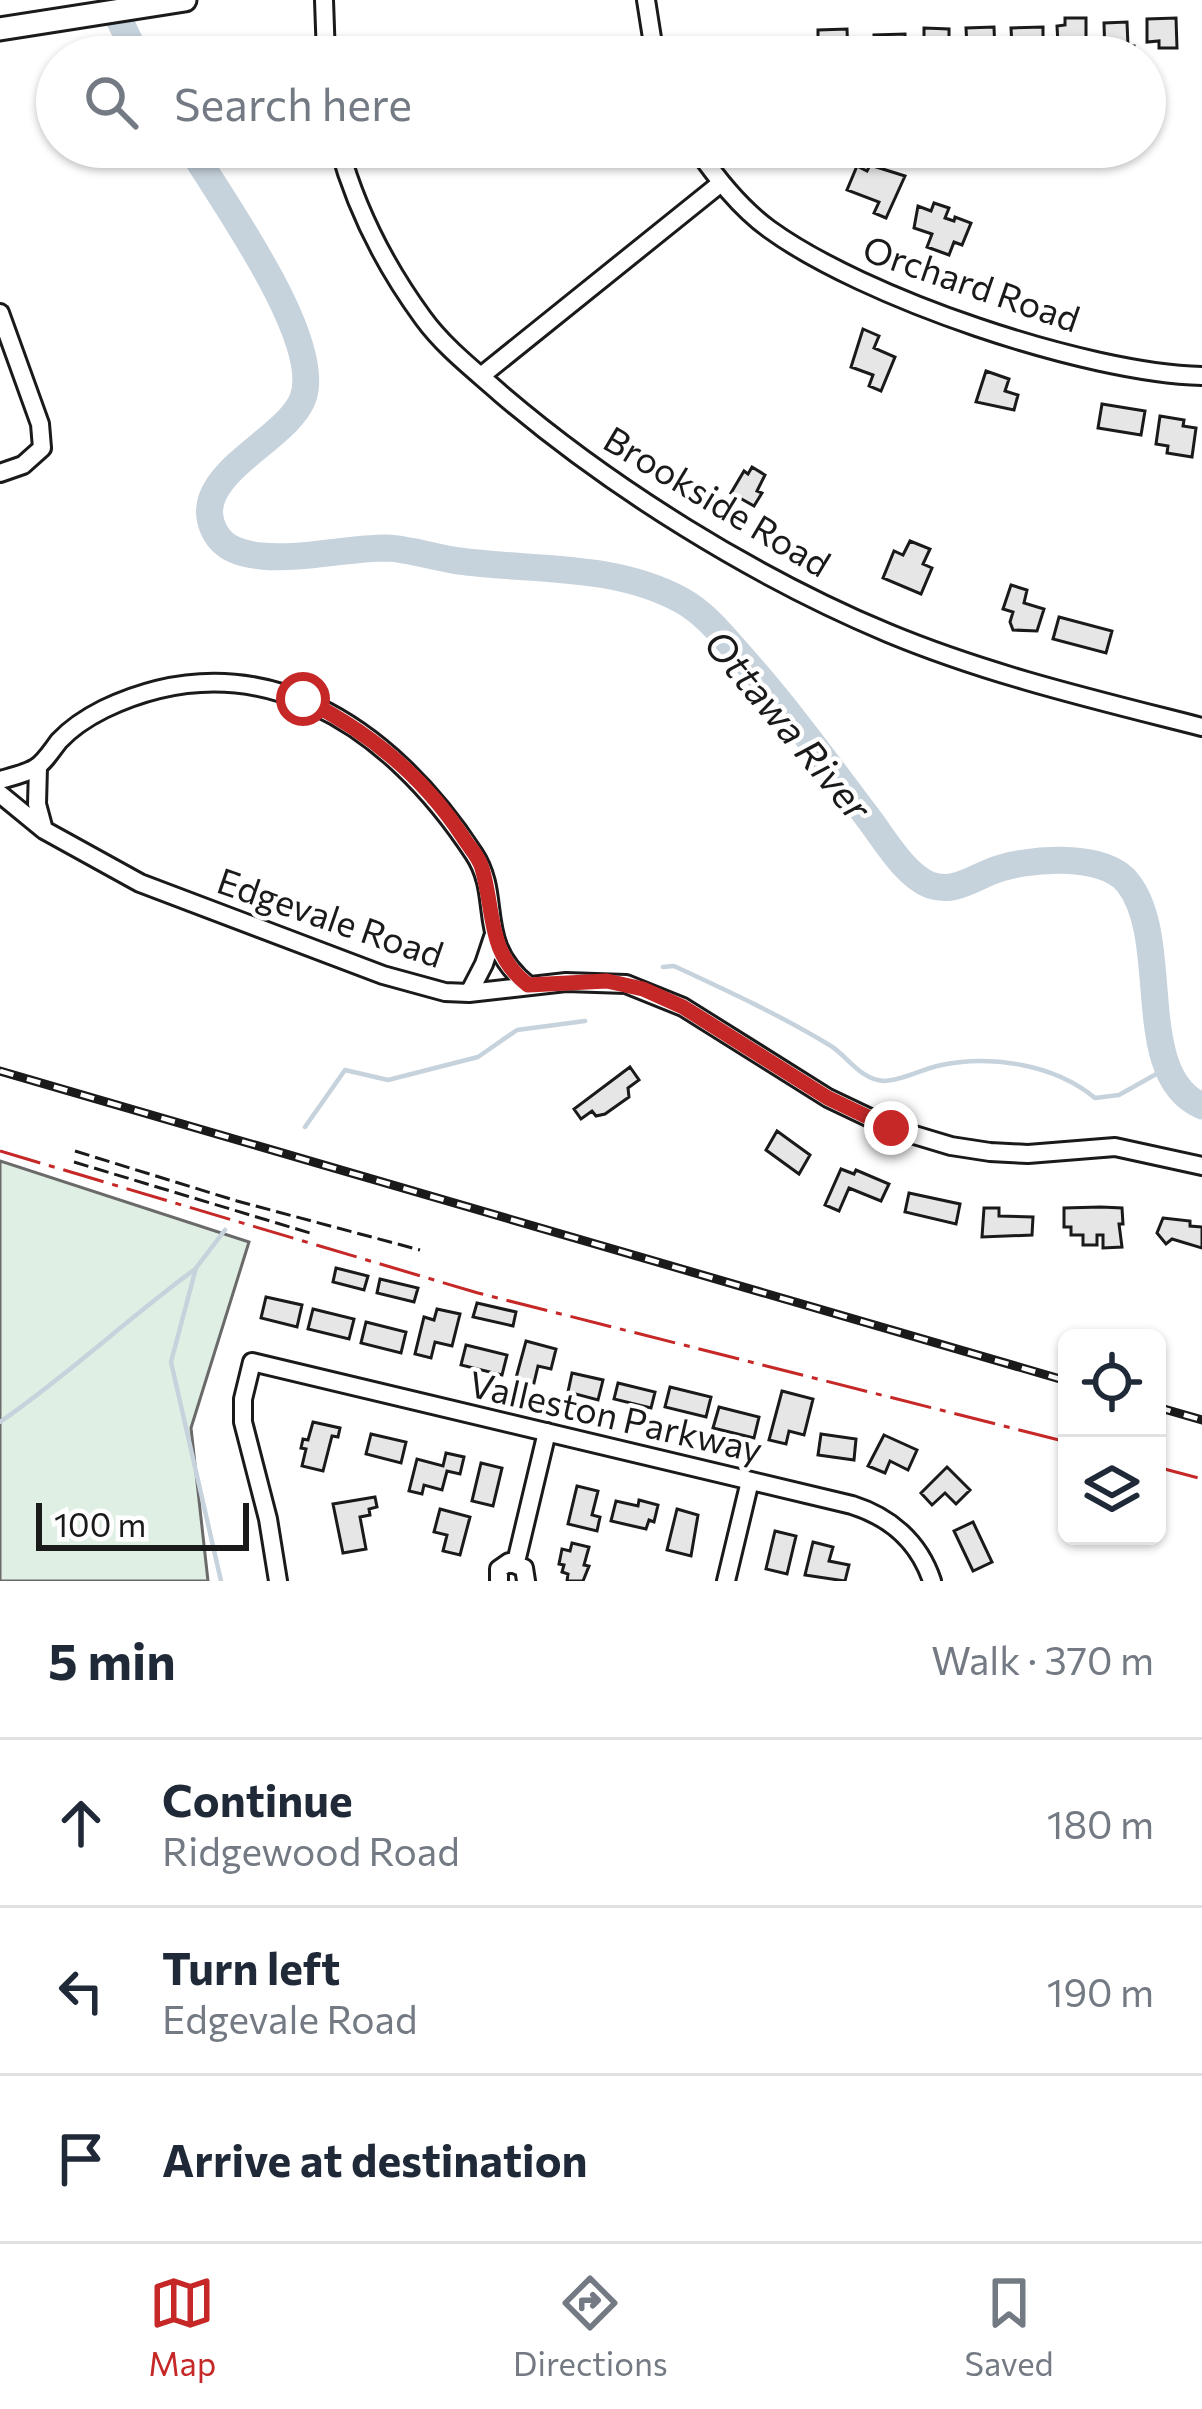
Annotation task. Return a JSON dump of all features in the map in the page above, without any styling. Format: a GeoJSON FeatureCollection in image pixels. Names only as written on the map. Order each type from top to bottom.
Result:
{"type":"FeatureCollection","features":[{"type":"Feature","properties":{"kind":"main road"},"geometry":{"type":"LineString","coordinates":[[0,29],[180,1]]}},
{"type":"Feature","properties":{"kind":"street"},"geometry":{"type":"LineString","coordinates":[[324,0],[325,36]]}},
{"type":"Feature","properties":{"kind":"street"},"geometry":{"type":"LineString","coordinates":[[646,0],[652,36]]}},
{"type":"Feature","properties":{"kind":"street","name":"Brookside Road"},"geometry":{"type":"LineString","coordinates":[[346,168],[360,211],[425,320],[481,376],[577,453],[687,526],[884,632],[1067,692],[1202,727]]}},
{"type":"Feature","properties":{"kind":"street","name":"Orchard Road"},"geometry":{"type":"LineString","coordinates":[[710,168],[769,230],[816,259],[921,306],[1095,359],[1202,376]]}},
{"type":"Feature","properties":{"kind":"street"},"geometry":{"type":"LineString","coordinates":[[481,376],[721,183]]}},
{"type":"Feature","properties":{"kind":"street"},"geometry":{"type":"LineString","coordinates":[[0,313],[40,424],[42,448],[23,465],[0,473]]}},
{"type":"Feature","properties":{"kind":"street"},"geometry":{"type":"LineString","coordinates":[[0,780],[38,767],[81,721],[140,693],[203,681],[243,682],[285,692],[376,742],[447,813],[481,865],[493,937],[507,965],[528,985]]}},
{"type":"Feature","properties":{"kind":"street"},"geometry":{"type":"LineString","coordinates":[[38,767],[37,804],[44,830]]}},
{"type":"Feature","properties":{"kind":"street","name":"Edgevale Road"},"geometry":{"type":"LineString","coordinates":[[0,794],[44,830],[140,884],[382,975],[446,992],[607,981],[643,989],[683,1007],[828,1098],[891,1128],[951,1146],[1028,1154],[1115,1147],[1202,1166]]}},
{"type":"Feature","properties":{"kind":"street"},"geometry":{"type":"LineString","coordinates":[[469,993],[493,937]]}},
{"type":"Feature","properties":{"kind":"street","name":"Valleston Parkway"},"geometry":{"type":"LineString","coordinates":[[278,1581],[243,1422],[252,1362],[851,1505],[881,1516],[914,1545],[932,1581]]}},
{"type":"Feature","properties":{"kind":"street"},"geometry":{"type":"LineString","coordinates":[[516,1562],[547,1432]]}},
{"type":"Feature","properties":{"kind":"street"},"geometry":{"type":"LineString","coordinates":[[723,1581],[750,1481]]}},
{"type":"Feature","properties":{"kind":"street"},"geometry":{"type":"LineString","coordinates":[[499,1581],[502,1565],[516,1562],[524,1568],[526,1581]]}},
{"type":"Feature","properties":{"kind":"green space"},"geometry":{"type":"Polygon","coordinates":[[[0,1161],[249,1242],[191,1428],[208,1581],[0,1581],[0,1161]]]}},
{"type":"Feature","properties":{"kind":"building"},"geometry":{"type":"Polygon","coordinates":[[[1065,18],[1086,18],[1086,36],[1058,36],[1057,26],[1065,25],[1065,18]]]}},
{"type":"Feature","properties":{"kind":"building"},"geometry":{"type":"Polygon","coordinates":[[[1176,18],[1177,48],[1166,48],[1166,36],[1147,36],[1147,19],[1176,18]]]}},
{"type":"Feature","properties":{"kind":"building"},"geometry":{"type":"Polygon","coordinates":[[[1127,22],[1128,36],[1104,36],[1104,23],[1127,22]]]}},
{"type":"Feature","properties":{"kind":"building"},"geometry":{"type":"Polygon","coordinates":[[[994,27],[994,36],[966,36],[966,28],[994,27]]]}},
{"type":"Feature","properties":{"kind":"building"},"geometry":{"type":"Polygon","coordinates":[[[1043,27],[1043,36],[1011,36],[1011,28],[1043,27]]]}},
{"type":"Feature","properties":{"kind":"building"},"geometry":{"type":"Polygon","coordinates":[[[924,28],[949,29],[949,36],[924,36],[924,28]]]}},
{"type":"Feature","properties":{"kind":"building"},"geometry":{"type":"Polygon","coordinates":[[[847,29],[847,36],[818,36],[818,30],[847,29]]]}},
{"type":"Feature","properties":{"kind":"building"},"geometry":{"type":"Polygon","coordinates":[[[856,168],[880,168],[905,176],[886,218],[874,213],[879,202],[847,190],[856,168]]]}},
{"type":"Feature","properties":{"kind":"building"},"geometry":{"type":"Polygon","coordinates":[[[934,203],[949,208],[945,218],[971,223],[962,245],[954,242],[949,255],[927,247],[932,234],[914,228],[918,206],[931,211],[934,203]]]}},
{"type":"Feature","properties":{"kind":"building"},"geometry":{"type":"Polygon","coordinates":[[[863,329],[879,336],[874,348],[895,357],[881,391],[869,386],[873,375],[851,367],[863,329]]]}},
{"type":"Feature","properties":{"kind":"building"},"geometry":{"type":"Polygon","coordinates":[[[986,371],[1009,379],[1005,391],[1018,395],[1014,410],[976,402],[986,371]]]}},
{"type":"Feature","properties":{"kind":"building"},"geometry":{"type":"Polygon","coordinates":[[[1102,404],[1145,411],[1141,435],[1098,428],[1102,404]]]}},
{"type":"Feature","properties":{"kind":"building"},"geometry":{"type":"Polygon","coordinates":[[[1160,416],[1184,420],[1183,426],[1196,428],[1192,457],[1167,453],[1168,446],[1156,444],[1160,416]]]}},
{"type":"Feature","properties":{"kind":"building"},"geometry":{"type":"Polygon","coordinates":[[[752,467],[765,475],[754,506],[731,493],[744,471],[748,474],[752,467]]]}},
{"type":"Feature","properties":{"kind":"building"},"geometry":{"type":"Polygon","coordinates":[[[910,541],[930,549],[923,564],[932,568],[921,594],[883,578],[894,551],[903,555],[910,541]]]}},
{"type":"Feature","properties":{"kind":"building"},"geometry":{"type":"Polygon","coordinates":[[[1011,585],[1027,590],[1024,603],[1044,609],[1037,631],[1013,630],[1013,612],[1003,609],[1011,585]]]}},
{"type":"Feature","properties":{"kind":"building"},"geometry":{"type":"Polygon","coordinates":[[[1059,617],[1112,631],[1106,653],[1053,639],[1059,617]]]}},
{"type":"Feature","properties":{"kind":"building"},"geometry":{"type":"Polygon","coordinates":[[[630,1067],[639,1080],[628,1088],[629,1097],[605,1114],[596,1116],[592,1111],[581,1119],[574,1109],[630,1067]]]}},
{"type":"Feature","properties":{"kind":"building"},"geometry":{"type":"Polygon","coordinates":[[[777,1131],[810,1155],[799,1174],[766,1150],[777,1131]]]}},
{"type":"Feature","properties":{"kind":"building"},"geometry":{"type":"Polygon","coordinates":[[[841,1169],[889,1184],[881,1201],[849,1188],[839,1211],[825,1205],[841,1169]]]}},
{"type":"Feature","properties":{"kind":"building"},"geometry":{"type":"Polygon","coordinates":[[[909,1193],[960,1204],[956,1224],[905,1212],[909,1193]]]}},
{"type":"Feature","properties":{"kind":"building"},"geometry":{"type":"Polygon","coordinates":[[[984,1208],[999,1208],[999,1216],[1033,1217],[1032,1235],[982,1237],[984,1208]]]}},
{"type":"Feature","properties":{"kind":"building"},"geometry":{"type":"Polygon","coordinates":[[[1064,1208],[1122,1208],[1122,1247],[1103,1248],[1103,1235],[1097,1235],[1097,1245],[1083,1245],[1083,1235],[1071,1235],[1071,1227],[1064,1227],[1064,1208]]]}},
{"type":"Feature","properties":{"kind":"building"},"geometry":{"type":"Polygon","coordinates":[[[1163,1218],[1202,1227],[1202,1248],[1172,1239],[1166,1244],[1157,1233],[1163,1218]]]}},
{"type":"Feature","properties":{"kind":"building"},"geometry":{"type":"Polygon","coordinates":[[[336,1268],[368,1276],[364,1290],[333,1282],[336,1268]]]}},
{"type":"Feature","properties":{"kind":"building"},"geometry":{"type":"Polygon","coordinates":[[[380,1279],[418,1288],[414,1302],[377,1293],[380,1279]]]}},
{"type":"Feature","properties":{"kind":"building"},"geometry":{"type":"Polygon","coordinates":[[[266,1297],[302,1305],[297,1327],[261,1318],[266,1297]]]}},
{"type":"Feature","properties":{"kind":"building"},"geometry":{"type":"Polygon","coordinates":[[[477,1303],[516,1312],[513,1326],[473,1317],[477,1303]]]}},
{"type":"Feature","properties":{"kind":"building"},"geometry":{"type":"Polygon","coordinates":[[[313,1309],[354,1319],[349,1339],[308,1329],[313,1309]]]}},
{"type":"Feature","properties":{"kind":"building"},"geometry":{"type":"Polygon","coordinates":[[[437,1309],[460,1314],[452,1346],[435,1342],[431,1358],[415,1354],[424,1317],[434,1320],[437,1309]]]}},
{"type":"Feature","properties":{"kind":"building"},"geometry":{"type":"Polygon","coordinates":[[[366,1322],[406,1332],[401,1353],[361,1343],[366,1322]]]}},
{"type":"Feature","properties":{"kind":"building"},"geometry":{"type":"Polygon","coordinates":[[[526,1341],[556,1349],[551,1369],[538,1366],[534,1383],[516,1378],[526,1341]]]}},
{"type":"Feature","properties":{"kind":"building"},"geometry":{"type":"Polygon","coordinates":[[[466,1345],[507,1355],[502,1375],[461,1365],[466,1345]]]}},
{"type":"Feature","properties":{"kind":"building"},"geometry":{"type":"Polygon","coordinates":[[[572,1373],[603,1380],[598,1400],[568,1392],[572,1373]]]}},
{"type":"Feature","properties":{"kind":"building"},"geometry":{"type":"Polygon","coordinates":[[[618,1383],[655,1392],[651,1408],[614,1399],[618,1383]]]}},
{"type":"Feature","properties":{"kind":"building"},"geometry":{"type":"Polygon","coordinates":[[[670,1387],[711,1397],[706,1417],[665,1407],[670,1387]]]}},
{"type":"Feature","properties":{"kind":"building"},"geometry":{"type":"Polygon","coordinates":[[[782,1391],[813,1399],[804,1435],[789,1431],[786,1444],[769,1440],[782,1391]]]}},
{"type":"Feature","properties":{"kind":"building"},"geometry":{"type":"Polygon","coordinates":[[[719,1407],[759,1417],[754,1438],[713,1428],[719,1407]]]}},
{"type":"Feature","properties":{"kind":"building"},"geometry":{"type":"Polygon","coordinates":[[[313,1422],[340,1428],[338,1437],[332,1436],[323,1471],[302,1466],[303,1439],[308,1440],[313,1422]]]}},
{"type":"Feature","properties":{"kind":"building"},"geometry":{"type":"Polygon","coordinates":[[[371,1434],[406,1442],[401,1463],[366,1454],[371,1434]]]}},
{"type":"Feature","properties":{"kind":"building"},"geometry":{"type":"Polygon","coordinates":[[[821,1434],[856,1439],[854,1460],[818,1455],[821,1434]]]}},
{"type":"Feature","properties":{"kind":"building"},"geometry":{"type":"Polygon","coordinates":[[[884,1435],[917,1450],[908,1470],[890,1461],[885,1473],[868,1466],[884,1435]]]}},
{"type":"Feature","properties":{"kind":"building"},"geometry":{"type":"Polygon","coordinates":[[[446,1453],[464,1457],[460,1474],[447,1471],[442,1490],[424,1485],[422,1494],[409,1491],[417,1459],[443,1466],[446,1453]]]}},
{"type":"Feature","properties":{"kind":"building"},"geometry":{"type":"Polygon","coordinates":[[[481,1463],[502,1468],[493,1506],[472,1501],[481,1463]]]}},
{"type":"Feature","properties":{"kind":"building"},"geometry":{"type":"Polygon","coordinates":[[[947,1467],[970,1490],[956,1504],[945,1493],[932,1505],[921,1493],[947,1467]]]}},
{"type":"Feature","properties":{"kind":"building"},"geometry":{"type":"Polygon","coordinates":[[[577,1486],[598,1491],[592,1515],[600,1517],[597,1531],[568,1524],[577,1486]]]}},
{"type":"Feature","properties":{"kind":"building"},"geometry":{"type":"Polygon","coordinates":[[[375,1497],[377,1507],[360,1517],[366,1549],[343,1553],[333,1504],[375,1497]]]}},
{"type":"Feature","properties":{"kind":"building"},"geometry":{"type":"Polygon","coordinates":[[[639,1500],[658,1505],[654,1522],[649,1520],[646,1529],[611,1521],[616,1501],[638,1506],[639,1500]]]}},
{"type":"Feature","properties":{"kind":"building"},"geometry":{"type":"Polygon","coordinates":[[[440,1509],[470,1517],[460,1555],[443,1551],[447,1535],[434,1532],[440,1509]]]}},
{"type":"Feature","properties":{"kind":"building"},"geometry":{"type":"Polygon","coordinates":[[[677,1509],[698,1515],[691,1556],[667,1550],[677,1509]]]}},
{"type":"Feature","properties":{"kind":"building"},"geometry":{"type":"Polygon","coordinates":[[[973,1522],[992,1562],[973,1571],[954,1531],[973,1522]]]}},
{"type":"Feature","properties":{"kind":"building"},"geometry":{"type":"Polygon","coordinates":[[[775,1531],[796,1536],[787,1574],[766,1569],[775,1531]]]}},
{"type":"Feature","properties":{"kind":"building"},"geometry":{"type":"Polygon","coordinates":[[[813,1542],[833,1547],[829,1561],[849,1565],[845,1581],[805,1575],[813,1542]]]}},
{"type":"Feature","properties":{"kind":"building"},"geometry":{"type":"Polygon","coordinates":[[[572,1543],[589,1547],[583,1581],[567,1581],[564,1565],[559,1564],[562,1549],[570,1551],[572,1543]]]}},
{"type":"Feature","properties":{"kind":"waterway","name":"Ottawa River"},"geometry":{"type":"LineString","coordinates":[[110,0],[127,36]]}},
{"type":"Feature","properties":{"kind":"waterway","name":"Ottawa River"},"geometry":{"type":"LineString","coordinates":[[203,168],[285,307],[305,373],[303,398],[294,414],[242,460],[214,493],[210,512],[223,543],[261,556],[387,548],[459,561],[572,570],[628,580],[681,600],[708,620],[762,681],[896,856],[921,880],[954,887],[1004,867],[1062,860],[1101,866],[1128,883],[1149,938],[1159,1037],[1167,1066],[1180,1090],[1202,1106]]}},
{"type":"Feature","properties":{"kind":"waterway"},"geometry":{"type":"LineString","coordinates":[[663,967],[674,966],[773,1014],[831,1046],[876,1080],[957,1063],[999,1062],[1060,1077],[1095,1098],[1119,1095],[1167,1068]]}},
{"type":"Feature","properties":{"kind":"waterway"},"geometry":{"type":"LineString","coordinates":[[305,1127],[345,1070],[388,1080],[478,1057],[517,1030],[585,1021]]}},
{"type":"Feature","properties":{"kind":"waterway"},"geometry":{"type":"LineString","coordinates":[[221,1581],[171,1362],[196,1268],[225,1230]]}},
{"type":"Feature","properties":{"kind":"waterway"},"geometry":{"type":"LineString","coordinates":[[0,1422],[194,1270]]}},
{"type":"Feature","properties":{"kind":"railway"},"geometry":{"type":"LineString","coordinates":[[0,1071],[1058,1378]]}},
{"type":"Feature","properties":{"kind":"railway"},"geometry":{"type":"LineString","coordinates":[[1166,1410],[1202,1420]]}},
{"type":"Feature","properties":{"kind":"fence"},"geometry":{"type":"LineString","coordinates":[[75,1151],[420,1250]]}},
{"type":"Feature","properties":{"kind":"fence"},"geometry":{"type":"LineString","coordinates":[[74,1162],[310,1233]]}},
{"type":"Feature","properties":{"kind":"power"},"geometry":{"type":"LineString","coordinates":[[0,1151],[478,1293],[1058,1440]]}},
{"type":"Feature","properties":{"kind":"power"},"geometry":{"type":"LineString","coordinates":[[1166,1469],[1202,1479]]}},
{"type":"Feature","properties":{"kind":"route"},"geometry":{"type":"LineString","coordinates":[[303,699],[398,759],[447,813],[481,865],[493,937],[507,965],[528,985],[607,981],[643,989],[683,1007],[828,1098],[891,1128]]}}]}
